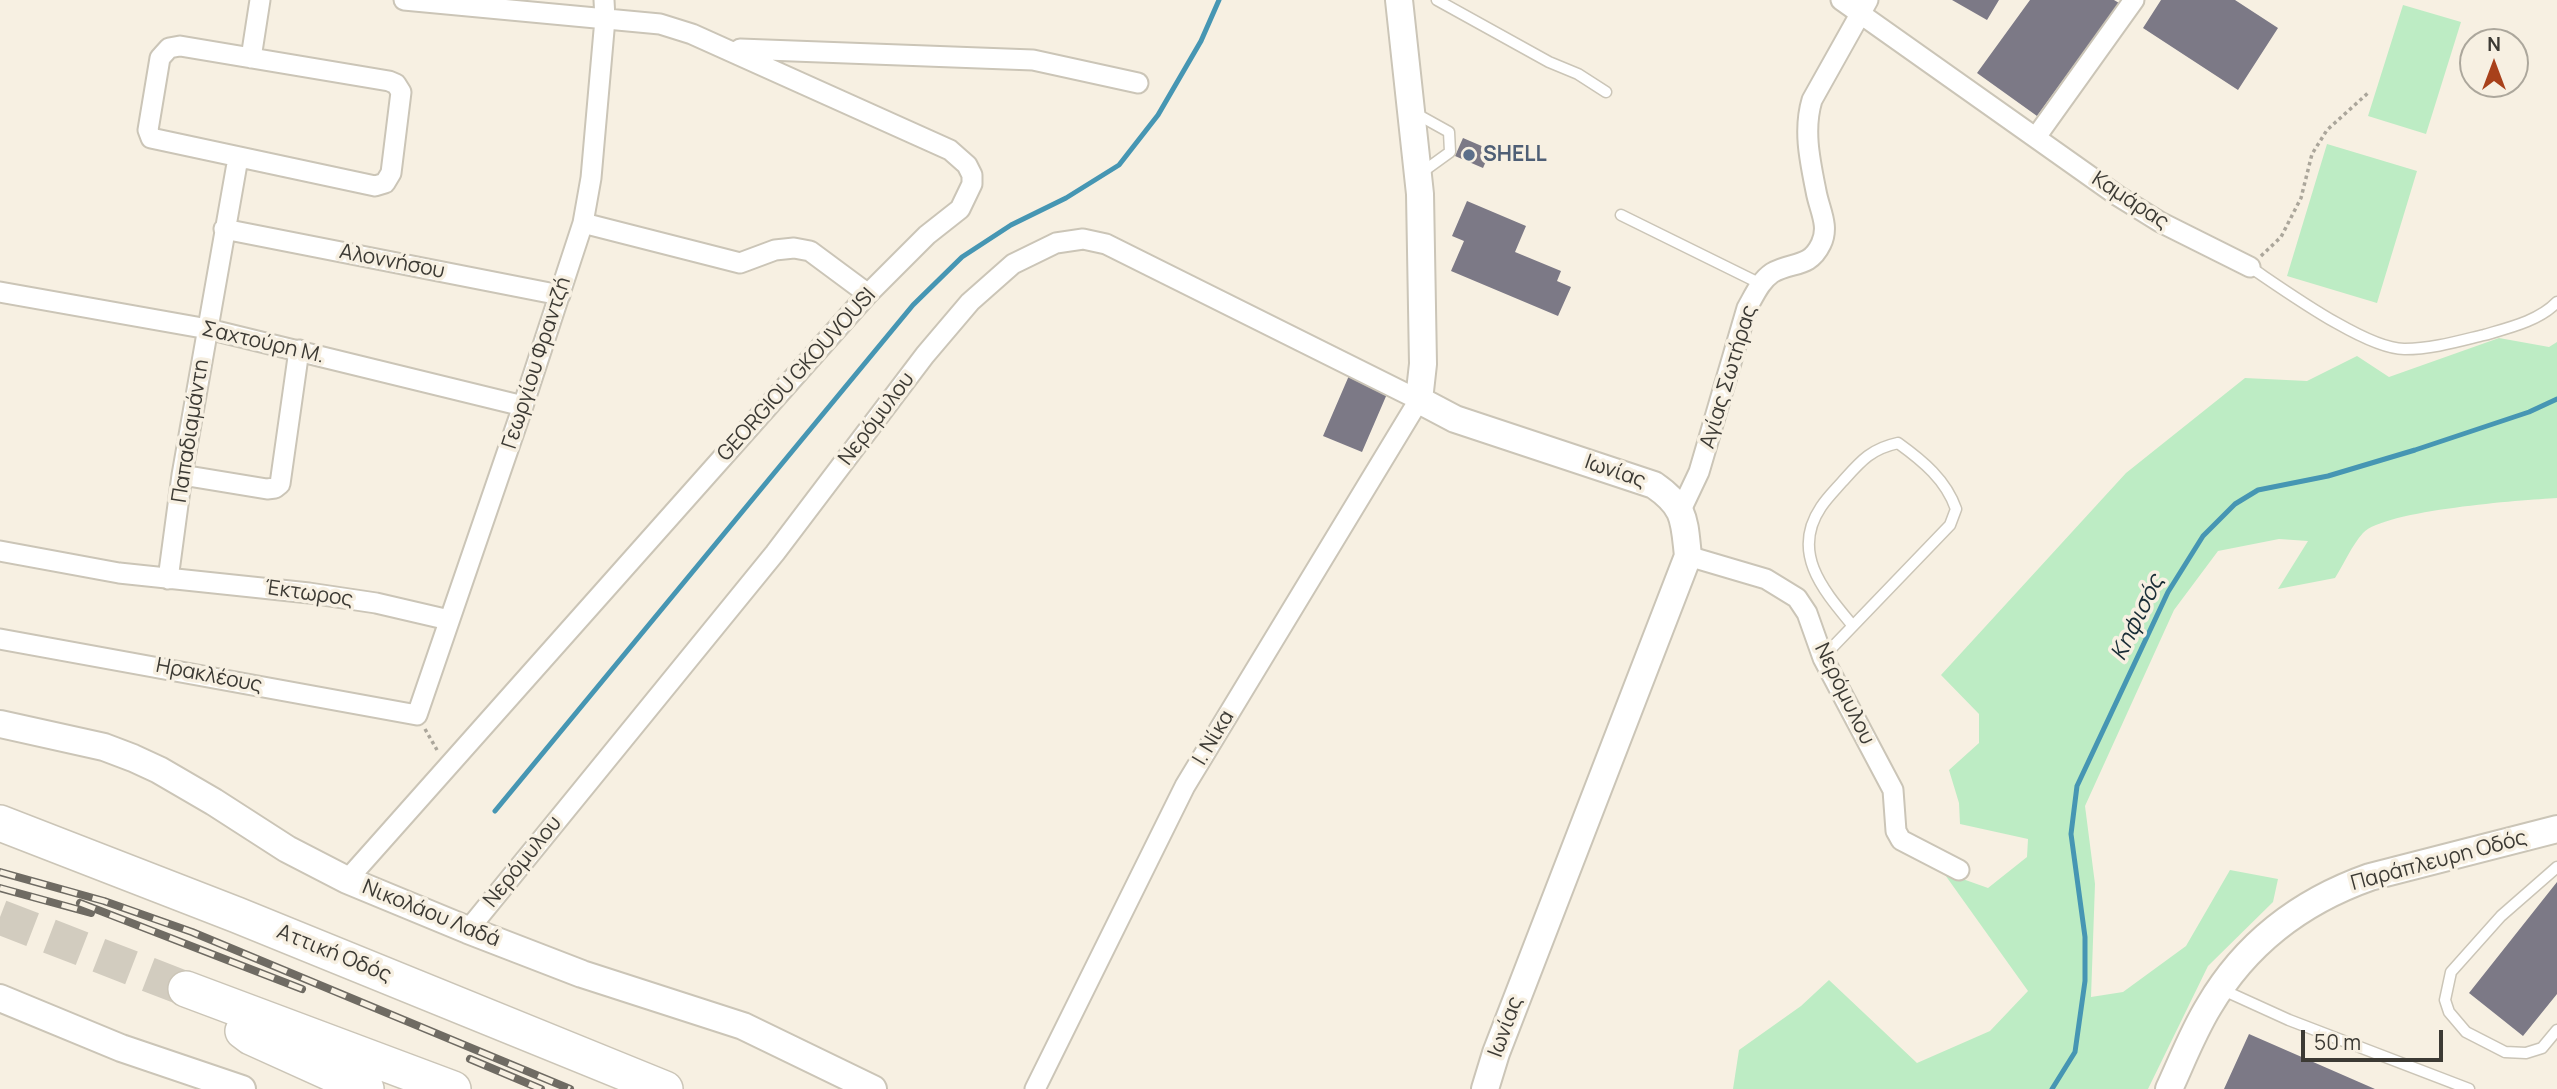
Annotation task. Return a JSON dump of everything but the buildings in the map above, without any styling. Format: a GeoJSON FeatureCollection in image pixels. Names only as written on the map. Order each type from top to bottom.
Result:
{"type":"FeatureCollection","features":[{"type":"Feature","properties":{"kind":"highway","name":"Αττική Οδός"},"geometry":{"type":"LineString","coordinates":[[0,823],[237,915],[665,1089]]}},
{"type":"Feature","properties":{"kind":"highway"},"geometry":{"type":"LineString","coordinates":[[366,1089],[251,1037],[186,989],[453,1089]]}},
{"type":"Feature","properties":{"kind":"street"},"geometry":{"type":"LineString","coordinates":[[251,58],[260,0]]}},
{"type":"Feature","properties":{"kind":"street","name":"GEORGIOU GKOUVOUSI"},"geometry":{"type":"LineString","coordinates":[[347,880],[867,294],[927,235],[960,209],[972,184],[972,175],[967,165],[950,150],[725,48],[660,24],[604,10],[404,0]]}},
{"type":"Feature","properties":{"kind":"street"},"geometry":{"type":"LineString","coordinates":[[1399,0],[1418,176],[1423,363],[1419,400]]}},
{"type":"Feature","properties":{"kind":"street","name":"Καμάρας"},"geometry":{"type":"LineString","coordinates":[[1841,0],[1864,6],[2118,196],[2160,222],[2250,267]]}},
{"type":"Feature","properties":{"kind":"street"},"geometry":{"type":"LineString","coordinates":[[2036,137],[2134,0]]}},
{"type":"Feature","properties":{"kind":"street","name":"Αγίας Σωτήρας"},"geometry":{"type":"LineString","coordinates":[[1681,510],[1699,472],[1747,308],[1772,273],[1805,263],[1823,242],[1826,227],[1812,168],[1807,136],[1808,115],[1812,100],[1864,6]]}},
{"type":"Feature","properties":{"kind":"street","name":"Γεωργίου Φραντζή"},"geometry":{"type":"LineString","coordinates":[[417,715],[583,223],[591,178],[604,10]]}},
{"type":"Feature","properties":{"kind":"street"},"geometry":{"type":"LineString","coordinates":[[180,46],[251,58],[396,84],[401,92],[391,173],[385,183],[375,186],[151,138],[148,130],[160,58],[169,48],[180,46]]}},
{"type":"Feature","properties":{"kind":"street"},"geometry":{"type":"LineString","coordinates":[[725,48],[1033,60],[1138,83]]}},
{"type":"Feature","properties":{"kind":"street","name":"Παπαδιαμάντη"},"geometry":{"type":"LineString","coordinates":[[168,579],[182,475],[238,158]]}},
{"type":"Feature","properties":{"kind":"street"},"geometry":{"type":"LineString","coordinates":[[583,223],[740,263],[775,250],[794,248],[810,251],[867,294]]}},
{"type":"Feature","properties":{"kind":"street","name":"Αλοννήσου"},"geometry":{"type":"LineString","coordinates":[[224,229],[560,295]]}},
{"type":"Feature","properties":{"kind":"street","name":"Νερόμυλου"},"geometry":{"type":"LineString","coordinates":[[468,930],[775,553],[925,355],[970,302],[1013,264],[1056,243],[1083,239],[1106,244],[1419,400]]}},
{"type":"Feature","properties":{"kind":"street","name":"Σαχτούρη Μ."},"geometry":{"type":"LineString","coordinates":[[0,292],[208,329],[523,406]]}},
{"type":"Feature","properties":{"kind":"street"},"geometry":{"type":"LineString","coordinates":[[182,475],[267,489],[275,488],[279,484],[299,350]]}},
{"type":"Feature","properties":{"kind":"street","name":"Ιωνίας"},"geometry":{"type":"LineString","coordinates":[[1419,400],[1455,419],[1642,479],[1663,491],[1681,510],[1688,556],[1496,1054],[1486,1089]]}},
{"type":"Feature","properties":{"kind":"street","name":"Ι. Νίκα"},"geometry":{"type":"LineString","coordinates":[[1035,1089],[1185,786],[1419,400]]}},
{"type":"Feature","properties":{"kind":"street","name":"Έκτωρος"},"geometry":{"type":"LineString","coordinates":[[0,551],[168,579],[309,593],[376,603],[449,620]]}},
{"type":"Feature","properties":{"kind":"street","name":"Νερόμυλου"},"geometry":{"type":"LineString","coordinates":[[1688,556],[1766,579],[1797,598],[1807,613],[1823,658],[1893,790],[1896,831],[1901,840],[1959,870]]}},
{"type":"Feature","properties":{"kind":"street","name":"Ηρακλέους"},"geometry":{"type":"LineString","coordinates":[[0,639],[417,715]]}},
{"type":"Feature","properties":{"kind":"street","name":"Νικολάου Λαδά"},"geometry":{"type":"LineString","coordinates":[[0,724],[104,747],[133,758],[181,783],[286,849],[347,880],[582,974],[743,1026],[873,1089]]}},
{"type":"Feature","properties":{"kind":"street","name":"Παράπλευρη Οδός"},"geometry":{"type":"LineString","coordinates":[[2169,1089],[2193,1035],[2219,988],[2280,923],[2342,887],[2371,877],[2557,829]]}},
{"type":"Feature","properties":{"kind":"street"},"geometry":{"type":"LineString","coordinates":[[0,998],[121,1048],[242,1089]]}},
{"type":"Feature","properties":{"kind":"lane"},"geometry":{"type":"LineString","coordinates":[[1437,0],[1549,62],[1578,74],[1606,92]]}},
{"type":"Feature","properties":{"kind":"lane"},"geometry":{"type":"LineString","coordinates":[[1411,110],[1449,132],[1450,152],[1418,176]]}},
{"type":"Feature","properties":{"kind":"lane"},"geometry":{"type":"LineString","coordinates":[[1621,215],[1761,285]]}},
{"type":"Feature","properties":{"kind":"lane"},"geometry":{"type":"LineString","coordinates":[[2250,267],[2305,304],[2362,337],[2403,350],[2447,344],[2512,327],[2551,308],[2557,302]]}},
{"type":"Feature","properties":{"kind":"lane"},"geometry":{"type":"LineString","coordinates":[[1823,658],[1950,525],[1956,509],[1950,490],[1922,461],[1898,443],[1884,446],[1863,458],[1821,507],[1811,528],[1809,547],[1812,570],[1828,597],[1853,625]]}},
{"type":"Feature","properties":{"kind":"lane"},"geometry":{"type":"LineString","coordinates":[[2557,867],[2501,916],[2451,972],[2445,1000],[2449,1012],[2466,1032],[2505,1052],[2526,1053],[2542,1048],[2557,1030]]}},
{"type":"Feature","properties":{"kind":"lane"},"geometry":{"type":"LineString","coordinates":[[2219,988],[2289,1020],[2469,1089]]}},
{"type":"Feature","properties":{"kind":"path"},"geometry":{"type":"LineString","coordinates":[[2250,267],[2281,237],[2301,198],[2312,155],[2327,130],[2368,93]]}},
{"type":"Feature","properties":{"kind":"path"},"geometry":{"type":"LineString","coordinates":[[417,715],[446,768]]}},
{"type":"Feature","properties":{"kind":"green space"},"geometry":{"type":"Polygon","coordinates":[[[2403,5],[2461,22],[2426,134],[2368,116],[2403,5]]]}},
{"type":"Feature","properties":{"kind":"green space"},"geometry":{"type":"Polygon","coordinates":[[[2327,144],[2417,171],[2377,303],[2287,276],[2327,144]]]}},
{"type":"Feature","properties":{"kind":"green space"},"geometry":{"type":"Polygon","coordinates":[[[2499,338],[2549,347],[2557,342],[2557,498],[2425,512],[2376,525],[2359,538],[2335,578],[2278,589],[2308,541],[2279,539],[2218,551],[2174,610],[2085,806],[2095,884],[2091,997],[2123,992],[2186,946],[2230,870],[2278,879],[2273,902],[2208,966],[2148,1089],[1733,1089],[1739,1050],[1801,1006],[1829,980],[1917,1063],[1990,1031],[2028,991],[1943,872],[1988,888],[2027,857],[2028,839],[1960,824],[1959,803],[1949,770],[1979,743],[1979,714],[1941,675],[2126,473],[2245,378],[2307,381],[2357,356],[2389,377],[2499,338]]]}},
{"type":"Feature","properties":{"kind":"waterway"},"geometry":{"type":"LineString","coordinates":[[495,811],[913,305],[962,257],[1011,225],[1066,198],[1119,165],[1158,115],[1201,41],[1219,0]]}},
{"type":"Feature","properties":{"kind":"waterway","name":"Κηφισός"},"geometry":{"type":"LineString","coordinates":[[2052,1089],[2075,1052],[2085,981],[2085,937],[2071,834],[2077,786],[2168,592],[2203,536],[2235,504],[2258,490],[2328,476],[2415,450],[2529,412],[2557,399]]}},
{"type":"Feature","properties":{"kind":"tunnel"},"geometry":{"type":"LineString","coordinates":[[0,917],[186,989]]}},
{"type":"Feature","properties":{"kind":"railway"},"geometry":{"type":"LineString","coordinates":[[0,872],[104,901],[192,932],[570,1089]]}},
{"type":"Feature","properties":{"kind":"railway"},"geometry":{"type":"LineString","coordinates":[[0,888],[91,913]]}},
{"type":"Feature","properties":{"kind":"railway"},"geometry":{"type":"LineString","coordinates":[[80,903],[302,989]]}},
{"type":"Feature","properties":{"kind":"railway"},"geometry":{"type":"LineString","coordinates":[[470,1059],[541,1089]]}},
{"type":"Feature","properties":{"kind":"place","name":"SHELL"},"geometry":{"type":"Point","coordinates":[1469,155]}}]}
